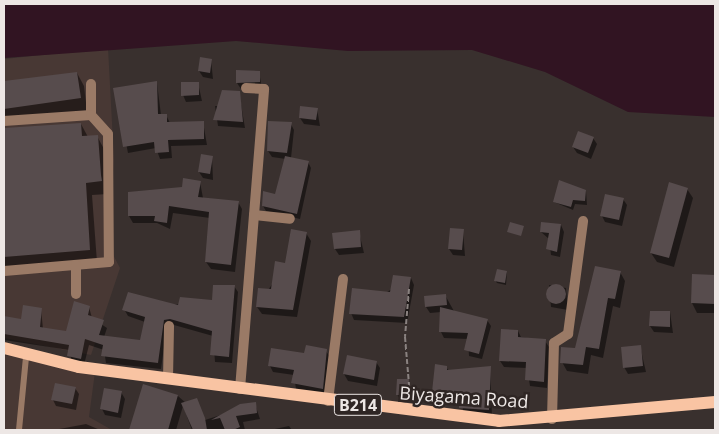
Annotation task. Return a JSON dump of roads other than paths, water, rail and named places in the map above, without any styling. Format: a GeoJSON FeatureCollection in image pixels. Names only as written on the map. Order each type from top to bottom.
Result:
{"type":"FeatureCollection","features":[{"type":"Feature","properties":{"kind":"main road","name":"Biyagama Road"},"geometry":{"type":"LineString","coordinates":[[4,348],[26,357],[168,379],[410,411],[499,426],[715,402]]}},
{"type":"Feature","properties":{"kind":"street"},"geometry":{"type":"LineString","coordinates":[[4,271],[109,262],[108,134],[91,115],[91,84]]}},
{"type":"Feature","properties":{"kind":"street"},"geometry":{"type":"LineString","coordinates":[[240,389],[264,89],[246,88]]}},
{"type":"Feature","properties":{"kind":"street"},"geometry":{"type":"LineString","coordinates":[[4,121],[91,115]]}},
{"type":"Feature","properties":{"kind":"street"},"geometry":{"type":"LineString","coordinates":[[254,215],[290,219]]}},
{"type":"Feature","properties":{"kind":"street"},"geometry":{"type":"LineString","coordinates":[[552,419],[554,343],[568,334],[583,221]]}},
{"type":"Feature","properties":{"kind":"street"},"geometry":{"type":"LineString","coordinates":[[76,265],[76,294]]}},
{"type":"Feature","properties":{"kind":"street"},"geometry":{"type":"LineString","coordinates":[[328,401],[343,279]]}},
{"type":"Feature","properties":{"kind":"street"},"geometry":{"type":"LineString","coordinates":[[168,379],[169,326]]}},
{"type":"Feature","properties":{"kind":"lane"},"geometry":{"type":"LineString","coordinates":[[19,430],[26,357]]}}]}
